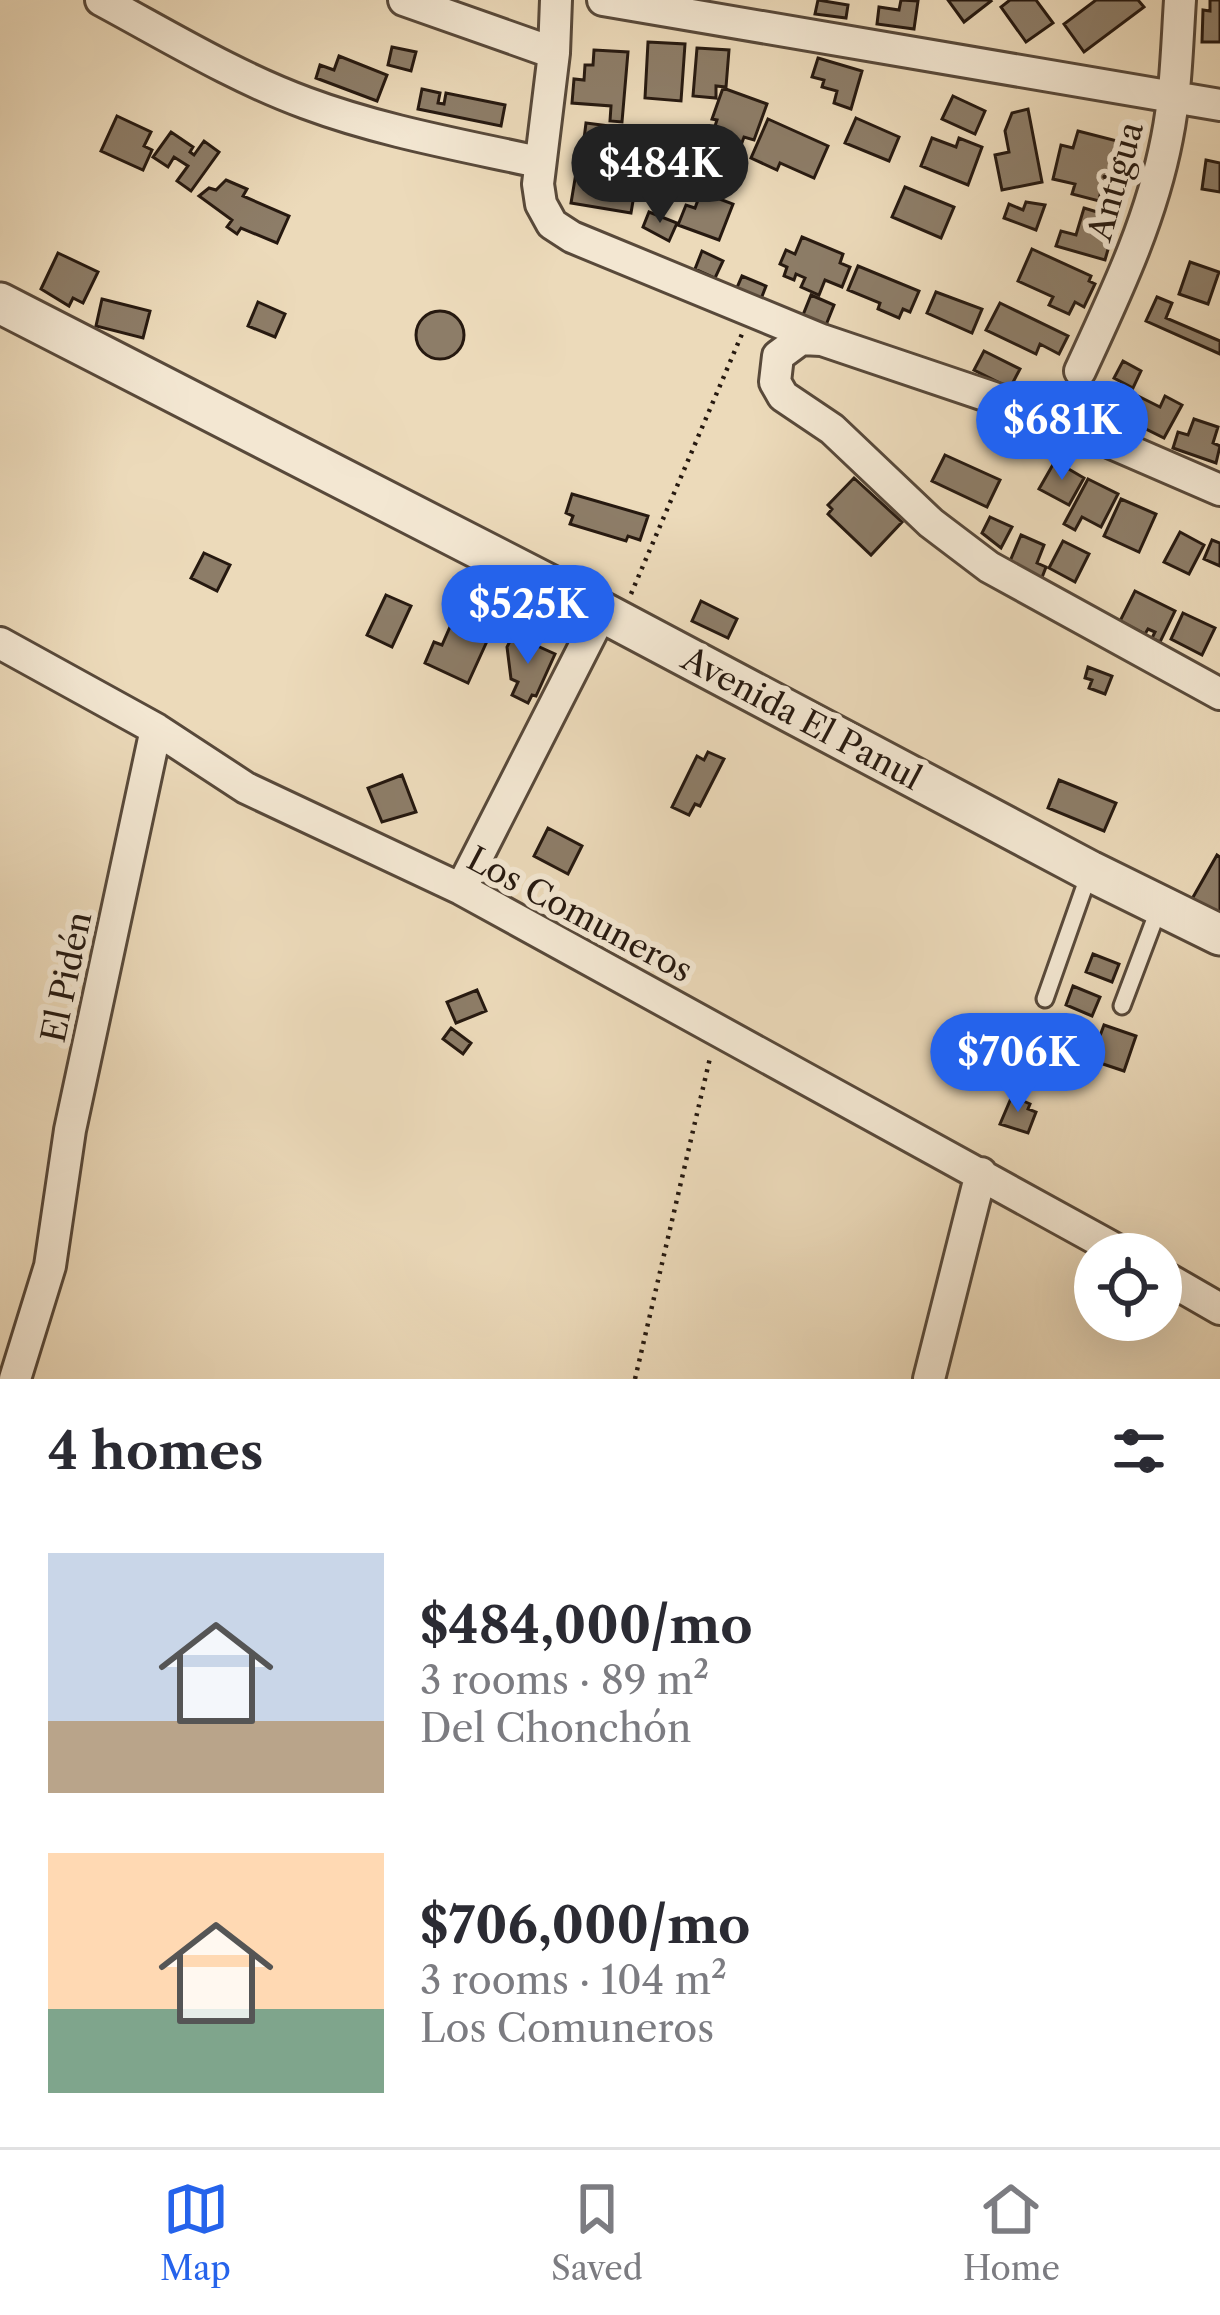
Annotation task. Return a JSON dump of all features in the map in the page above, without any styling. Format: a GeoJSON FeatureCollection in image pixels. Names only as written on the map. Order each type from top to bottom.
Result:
{"type":"FeatureCollection","features":[{"type":"Feature","properties":{"kind":"street"},"geometry":{"type":"LineString","coordinates":[[101,0],[303,102],[380,127],[538,162]]}},
{"type":"Feature","properties":{"kind":"street"},"geometry":{"type":"LineString","coordinates":[[404,0],[554,53]]}},
{"type":"Feature","properties":{"kind":"street"},"geometry":{"type":"LineString","coordinates":[[556,0],[554,53],[538,162],[541,204],[552,224],[572,237],[822,340],[1056,419],[1220,490]]}},
{"type":"Feature","properties":{"kind":"street"},"geometry":{"type":"LineString","coordinates":[[603,0],[1220,106]]}},
{"type":"Feature","properties":{"kind":"street","name":"Antigua"},"geometry":{"type":"LineString","coordinates":[[1080,370],[1145,224],[1174,97],[1180,0]]}},
{"type":"Feature","properties":{"kind":"street","name":"Avenida El Panul"},"geometry":{"type":"LineString","coordinates":[[0,303],[1220,935]]}},
{"type":"Feature","properties":{"kind":"street"},"geometry":{"type":"LineString","coordinates":[[822,340],[801,339],[778,356],[775,382],[783,396],[832,429],[931,523],[988,567],[1220,694]]}},
{"type":"Feature","properties":{"kind":"street"},"geometry":{"type":"LineString","coordinates":[[461,889],[611,617]]}},
{"type":"Feature","properties":{"kind":"street","name":"Los Comuneros"},"geometry":{"type":"LineString","coordinates":[[0,643],[156,729],[246,788],[461,889],[1087,1233]]}},
{"type":"Feature","properties":{"kind":"street","name":"El Pidén"},"geometry":{"type":"LineString","coordinates":[[15,1379],[50,1266],[87,1047],[156,729]]}},
{"type":"Feature","properties":{"kind":"street"},"geometry":{"type":"LineString","coordinates":[[929,1379],[981,1173]]}},
{"type":"Feature","properties":{"kind":"street"},"geometry":{"type":"LineString","coordinates":[[1182,1287],[1220,1309]]}},
{"type":"Feature","properties":{"kind":"lane"},"geometry":{"type":"LineString","coordinates":[[1045,999],[1090,871]]}},
{"type":"Feature","properties":{"kind":"lane"},"geometry":{"type":"LineString","coordinates":[[1122,1006],[1160,905]]}},
{"type":"Feature","properties":{"kind":"path"},"geometry":{"type":"LineString","coordinates":[[611,617],[752,312]]}},
{"type":"Feature","properties":{"kind":"path"},"geometry":{"type":"LineString","coordinates":[[635,1379],[717,1029]]}},
{"type":"Feature","properties":{"kind":"building"},"geometry":{"type":"Polygon","coordinates":[[[818,0],[848,5],[846,18],[815,14],[818,0]]]}},
{"type":"Feature","properties":{"kind":"building"},"geometry":{"type":"Polygon","coordinates":[[[901,0],[918,1],[914,29],[877,24],[879,7],[899,10],[901,0]]]}},
{"type":"Feature","properties":{"kind":"building"},"geometry":{"type":"Polygon","coordinates":[[[948,0],[990,0],[991,1],[964,22],[948,0]]]}},
{"type":"Feature","properties":{"kind":"building"},"geometry":{"type":"Polygon","coordinates":[[[1010,0],[1036,0],[1053,23],[1026,42],[1001,7],[1010,0]]]}},
{"type":"Feature","properties":{"kind":"building"},"geometry":{"type":"Polygon","coordinates":[[[1096,0],[1138,0],[1144,7],[1084,52],[1064,24],[1096,0]]]}},
{"type":"Feature","properties":{"kind":"building"},"geometry":{"type":"Polygon","coordinates":[[[1210,0],[1220,0],[1220,42],[1202,42],[1203,10],[1210,11],[1210,0]]]}},
{"type":"Feature","properties":{"kind":"building"},"geometry":{"type":"Polygon","coordinates":[[[648,42],[685,44],[681,101],[645,98],[648,42]]]}},
{"type":"Feature","properties":{"kind":"building"},"geometry":{"type":"Polygon","coordinates":[[[392,47],[416,52],[411,71],[388,65],[392,47]]]}},
{"type":"Feature","properties":{"kind":"building"},"geometry":{"type":"Polygon","coordinates":[[[697,48],[729,50],[726,87],[716,86],[716,98],[693,96],[697,48]]]}},
{"type":"Feature","properties":{"kind":"building"},"geometry":{"type":"Polygon","coordinates":[[[594,50],[628,52],[622,122],[610,121],[611,106],[572,103],[574,79],[584,80],[585,65],[593,65],[594,50]]]}},
{"type":"Feature","properties":{"kind":"building"},"geometry":{"type":"Polygon","coordinates":[[[339,56],[387,75],[377,101],[316,78],[320,65],[334,70],[339,56]]]}},
{"type":"Feature","properties":{"kind":"building"},"geometry":{"type":"Polygon","coordinates":[[[818,58],[862,71],[851,109],[834,103],[837,91],[822,87],[824,80],[812,77],[818,58]]]}},
{"type":"Feature","properties":{"kind":"building"},"geometry":{"type":"Polygon","coordinates":[[[723,88],[767,104],[754,140],[744,137],[740,148],[711,138],[723,88]]]}},
{"type":"Feature","properties":{"kind":"building"},"geometry":{"type":"Polygon","coordinates":[[[422,89],[440,93],[438,103],[444,104],[446,93],[505,105],[501,126],[418,109],[422,89]]]}},
{"type":"Feature","properties":{"kind":"building"},"geometry":{"type":"Polygon","coordinates":[[[953,96],[985,111],[975,134],[942,119],[953,96]]]}},
{"type":"Feature","properties":{"kind":"building"},"geometry":{"type":"Polygon","coordinates":[[[1028,109],[1042,182],[1002,190],[995,155],[1009,152],[1005,131],[1012,113],[1028,109]]]}},
{"type":"Feature","properties":{"kind":"building"},"geometry":{"type":"Polygon","coordinates":[[[117,116],[151,132],[144,146],[152,150],[143,170],[101,151],[117,116]]]}},
{"type":"Feature","properties":{"kind":"building"},"geometry":{"type":"Polygon","coordinates":[[[856,118],[899,137],[889,161],[845,143],[856,118]]]}},
{"type":"Feature","properties":{"kind":"building"},"geometry":{"type":"Polygon","coordinates":[[[768,119],[828,146],[814,178],[780,163],[777,170],[751,158],[768,119]]]}},
{"type":"Feature","properties":{"kind":"building"},"geometry":{"type":"Polygon","coordinates":[[[586,123],[633,129],[629,160],[601,156],[600,165],[581,163],[586,123]]]}},
{"type":"Feature","properties":{"kind":"building"},"geometry":{"type":"Polygon","coordinates":[[[1078,131],[1129,144],[1125,159],[1133,161],[1124,195],[1101,190],[1099,201],[1072,194],[1075,184],[1053,179],[1061,145],[1073,148],[1078,131]]]}},
{"type":"Feature","properties":{"kind":"building"},"geometry":{"type":"Polygon","coordinates":[[[171,132],[193,147],[194,155],[204,141],[219,152],[191,191],[177,181],[188,166],[174,157],[168,167],[153,157],[171,132]]]}},
{"type":"Feature","properties":{"kind":"building"},"geometry":{"type":"Polygon","coordinates":[[[932,138],[956,147],[959,138],[982,147],[968,185],[921,166],[932,138]]]}},
{"type":"Feature","properties":{"kind":"building"},"geometry":{"type":"Polygon","coordinates":[[[655,154],[681,165],[662,205],[636,193],[655,154]]]}},
{"type":"Feature","properties":{"kind":"building"},"geometry":{"type":"Polygon","coordinates":[[[1206,160],[1220,163],[1220,192],[1202,189],[1206,160]]]}},
{"type":"Feature","properties":{"kind":"building"},"geometry":{"type":"Polygon","coordinates":[[[577,167],[637,177],[631,213],[571,203],[577,167]]]}},
{"type":"Feature","properties":{"kind":"building"},"geometry":{"type":"Polygon","coordinates":[[[226,180],[247,189],[243,196],[289,216],[277,243],[241,228],[237,234],[227,227],[232,220],[199,196],[226,180]]]}},
{"type":"Feature","properties":{"kind":"building"},"geometry":{"type":"Polygon","coordinates":[[[905,187],[954,207],[941,238],[892,217],[905,187]]]}},
{"type":"Feature","properties":{"kind":"building"},"geometry":{"type":"Polygon","coordinates":[[[701,192],[733,204],[719,240],[678,225],[686,205],[695,208],[701,192]]]}},
{"type":"Feature","properties":{"kind":"building"},"geometry":{"type":"Polygon","coordinates":[[[1026,202],[1045,205],[1036,230],[1004,218],[1009,204],[1023,210],[1026,202]]]}},
{"type":"Feature","properties":{"kind":"building"},"geometry":{"type":"Polygon","coordinates":[[[1084,208],[1117,218],[1105,260],[1056,246],[1061,231],[1076,235],[1084,208]]]}},
{"type":"Feature","properties":{"kind":"building"},"geometry":{"type":"Polygon","coordinates":[[[649,212],[677,223],[669,241],[643,227],[649,212]]]}},
{"type":"Feature","properties":{"kind":"building"},"geometry":{"type":"Polygon","coordinates":[[[802,237],[843,254],[840,263],[850,267],[842,287],[825,280],[819,295],[801,287],[805,278],[784,276],[787,267],[780,264],[786,250],[795,254],[802,237]]]}},
{"type":"Feature","properties":{"kind":"building"},"geometry":{"type":"Polygon","coordinates":[[[1032,249],[1091,276],[1089,281],[1095,284],[1084,307],[1075,302],[1069,314],[1049,305],[1053,297],[1018,281],[1032,249]]]}},
{"type":"Feature","properties":{"kind":"building"},"geometry":{"type":"Polygon","coordinates":[[[702,251],[723,261],[715,278],[695,269],[702,251]]]}},
{"type":"Feature","properties":{"kind":"building"},"geometry":{"type":"Polygon","coordinates":[[[58,253],[98,272],[83,303],[73,298],[69,306],[41,289],[58,253]]]}},
{"type":"Feature","properties":{"kind":"building"},"geometry":{"type":"Polygon","coordinates":[[[1190,262],[1219,272],[1208,304],[1179,294],[1190,262]]]}},
{"type":"Feature","properties":{"kind":"building"},"geometry":{"type":"Polygon","coordinates":[[[858,266],[919,291],[910,312],[903,309],[899,318],[878,309],[880,303],[848,290],[858,266]]]}},
{"type":"Feature","properties":{"kind":"building"},"geometry":{"type":"Polygon","coordinates":[[[742,276],[766,286],[761,299],[736,290],[742,276]]]}},
{"type":"Feature","properties":{"kind":"building"},"geometry":{"type":"Polygon","coordinates":[[[936,292],[982,309],[972,333],[927,313],[936,292]]]}},
{"type":"Feature","properties":{"kind":"building"},"geometry":{"type":"Polygon","coordinates":[[[811,295],[834,305],[826,325],[803,315],[811,295]]]}},
{"type":"Feature","properties":{"kind":"building"},"geometry":{"type":"Polygon","coordinates":[[[1157,297],[1172,303],[1166,318],[1220,341],[1220,354],[1146,321],[1157,297]]]}},
{"type":"Feature","properties":{"kind":"building"},"geometry":{"type":"Polygon","coordinates":[[[102,299],[150,311],[143,338],[96,326],[102,299]]]}},
{"type":"Feature","properties":{"kind":"building"},"geometry":{"type":"Polygon","coordinates":[[[258,302],[285,314],[275,337],[248,326],[258,302]]]}},
{"type":"Feature","properties":{"kind":"building"},"geometry":{"type":"Polygon","coordinates":[[[1000,303],[1068,336],[1059,354],[1040,344],[1036,354],[986,330],[1000,303]]]}},
{"type":"Feature","properties":{"kind":"building"},"geometry":{"type":"Polygon","coordinates":[[[440,311],[457,318],[464,335],[457,352],[440,359],[423,352],[416,335],[423,318],[440,311]]]}},
{"type":"Feature","properties":{"kind":"building"},"geometry":{"type":"Polygon","coordinates":[[[984,351],[1020,369],[1010,388],[974,370],[984,351]]]}},
{"type":"Feature","properties":{"kind":"building"},"geometry":{"type":"Polygon","coordinates":[[[1123,361],[1141,371],[1133,388],[1114,378],[1123,361]]]}},
{"type":"Feature","properties":{"kind":"building"},"geometry":{"type":"Polygon","coordinates":[[[1132,393],[1160,407],[1165,396],[1182,405],[1164,438],[1120,416],[1132,393]]]}},
{"type":"Feature","properties":{"kind":"building"},"geometry":{"type":"Polygon","coordinates":[[[1194,419],[1218,427],[1213,443],[1220,446],[1216,463],[1173,448],[1178,432],[1188,435],[1194,419]]]}},
{"type":"Feature","properties":{"kind":"building"},"geometry":{"type":"Polygon","coordinates":[[[945,455],[1000,480],[987,507],[932,481],[945,455]]]}},
{"type":"Feature","properties":{"kind":"building"},"geometry":{"type":"Polygon","coordinates":[[[1055,461],[1084,478],[1069,505],[1039,489],[1055,461]]]}},
{"type":"Feature","properties":{"kind":"building"},"geometry":{"type":"Polygon","coordinates":[[[854,478],[902,522],[871,555],[828,514],[832,509],[828,505],[854,478]]]}},
{"type":"Feature","properties":{"kind":"building"},"geometry":{"type":"Polygon","coordinates":[[[1088,479],[1118,494],[1101,527],[1082,517],[1075,530],[1064,524],[1088,479]]]}},
{"type":"Feature","properties":{"kind":"building"},"geometry":{"type":"Polygon","coordinates":[[[572,494],[648,516],[640,540],[628,536],[626,541],[570,524],[573,516],[566,513],[572,494]]]}},
{"type":"Feature","properties":{"kind":"building"},"geometry":{"type":"Polygon","coordinates":[[[1121,499],[1156,514],[1139,552],[1104,536],[1121,499]]]}},
{"type":"Feature","properties":{"kind":"building"},"geometry":{"type":"Polygon","coordinates":[[[990,517],[1012,527],[1001,548],[982,533],[990,517]]]}},
{"type":"Feature","properties":{"kind":"building"},"geometry":{"type":"Polygon","coordinates":[[[1180,532],[1204,545],[1189,574],[1164,562],[1180,532]]]}},
{"type":"Feature","properties":{"kind":"building"},"geometry":{"type":"Polygon","coordinates":[[[1021,535],[1044,545],[1037,563],[1046,567],[1041,580],[1008,566],[1021,535]]]}},
{"type":"Feature","properties":{"kind":"building"},"geometry":{"type":"Polygon","coordinates":[[[1212,540],[1220,543],[1220,566],[1204,559],[1212,540]]]}},
{"type":"Feature","properties":{"kind":"building"},"geometry":{"type":"Polygon","coordinates":[[[1063,541],[1089,554],[1075,582],[1049,568],[1063,541]]]}},
{"type":"Feature","properties":{"kind":"building"},"geometry":{"type":"Polygon","coordinates":[[[204,553],[230,565],[217,591],[191,578],[204,553]]]}},
{"type":"Feature","properties":{"kind":"building"},"geometry":{"type":"Polygon","coordinates":[[[1135,591],[1175,611],[1160,642],[1152,638],[1155,632],[1148,629],[1145,634],[1120,621],[1135,591]]]}},
{"type":"Feature","properties":{"kind":"building"},"geometry":{"type":"Polygon","coordinates":[[[386,595],[411,606],[392,647],[367,635],[386,595]]]}},
{"type":"Feature","properties":{"kind":"building"},"geometry":{"type":"Polygon","coordinates":[[[701,601],[737,619],[728,638],[692,621],[701,601]]]}},
{"type":"Feature","properties":{"kind":"building"},"geometry":{"type":"Polygon","coordinates":[[[457,611],[493,628],[468,683],[425,663],[434,642],[442,645],[457,611]]]}},
{"type":"Feature","properties":{"kind":"building"},"geometry":{"type":"Polygon","coordinates":[[[1183,613],[1215,628],[1202,655],[1171,639],[1183,613]]]}},
{"type":"Feature","properties":{"kind":"building"},"geometry":{"type":"Polygon","coordinates":[[[513,635],[555,654],[536,696],[528,703],[512,695],[518,682],[511,679],[507,647],[513,635]]]}},
{"type":"Feature","properties":{"kind":"building"},"geometry":{"type":"Polygon","coordinates":[[[1088,667],[1112,676],[1105,694],[1089,688],[1088,667]]]}},
{"type":"Feature","properties":{"kind":"building"},"geometry":{"type":"Polygon","coordinates":[[[708,752],[724,759],[700,806],[695,804],[689,815],[672,807],[697,756],[704,760],[708,752]]]}},
{"type":"Feature","properties":{"kind":"building"},"geometry":{"type":"Polygon","coordinates":[[[402,775],[416,812],[382,822],[368,788],[402,775]]]}},
{"type":"Feature","properties":{"kind":"building"},"geometry":{"type":"Polygon","coordinates":[[[1059,780],[1116,803],[1104,831],[1048,808],[1059,780]]]}},
{"type":"Feature","properties":{"kind":"building"},"geometry":{"type":"Polygon","coordinates":[[[548,828],[582,846],[568,874],[534,856],[548,828]]]}},
{"type":"Feature","properties":{"kind":"building"},"geometry":{"type":"Polygon","coordinates":[[[1217,855],[1220,857],[1220,915],[1192,899],[1217,855]]]}},
{"type":"Feature","properties":{"kind":"building"},"geometry":{"type":"Polygon","coordinates":[[[1093,954],[1119,964],[1112,982],[1086,972],[1093,954]]]}},
{"type":"Feature","properties":{"kind":"building"},"geometry":{"type":"Polygon","coordinates":[[[1073,986],[1100,997],[1092,1016],[1066,1005],[1073,986]]]}},
{"type":"Feature","properties":{"kind":"building"},"geometry":{"type":"Polygon","coordinates":[[[477,990],[486,1011],[456,1023],[447,1002],[477,990]]]}},
{"type":"Feature","properties":{"kind":"building"},"geometry":{"type":"Polygon","coordinates":[[[1055,1017],[1082,1027],[1075,1048],[1047,1037],[1055,1017]]]}},
{"type":"Feature","properties":{"kind":"building"},"geometry":{"type":"Polygon","coordinates":[[[1104,1025],[1136,1036],[1124,1071],[1091,1060],[1104,1025]]]}},
{"type":"Feature","properties":{"kind":"building"},"geometry":{"type":"Polygon","coordinates":[[[451,1028],[471,1043],[463,1054],[443,1039],[451,1028]]]}},
{"type":"Feature","properties":{"kind":"building"},"geometry":{"type":"Polygon","coordinates":[[[1012,1096],[1036,1112],[1028,1133],[1000,1124],[1012,1096]]]}}]}
